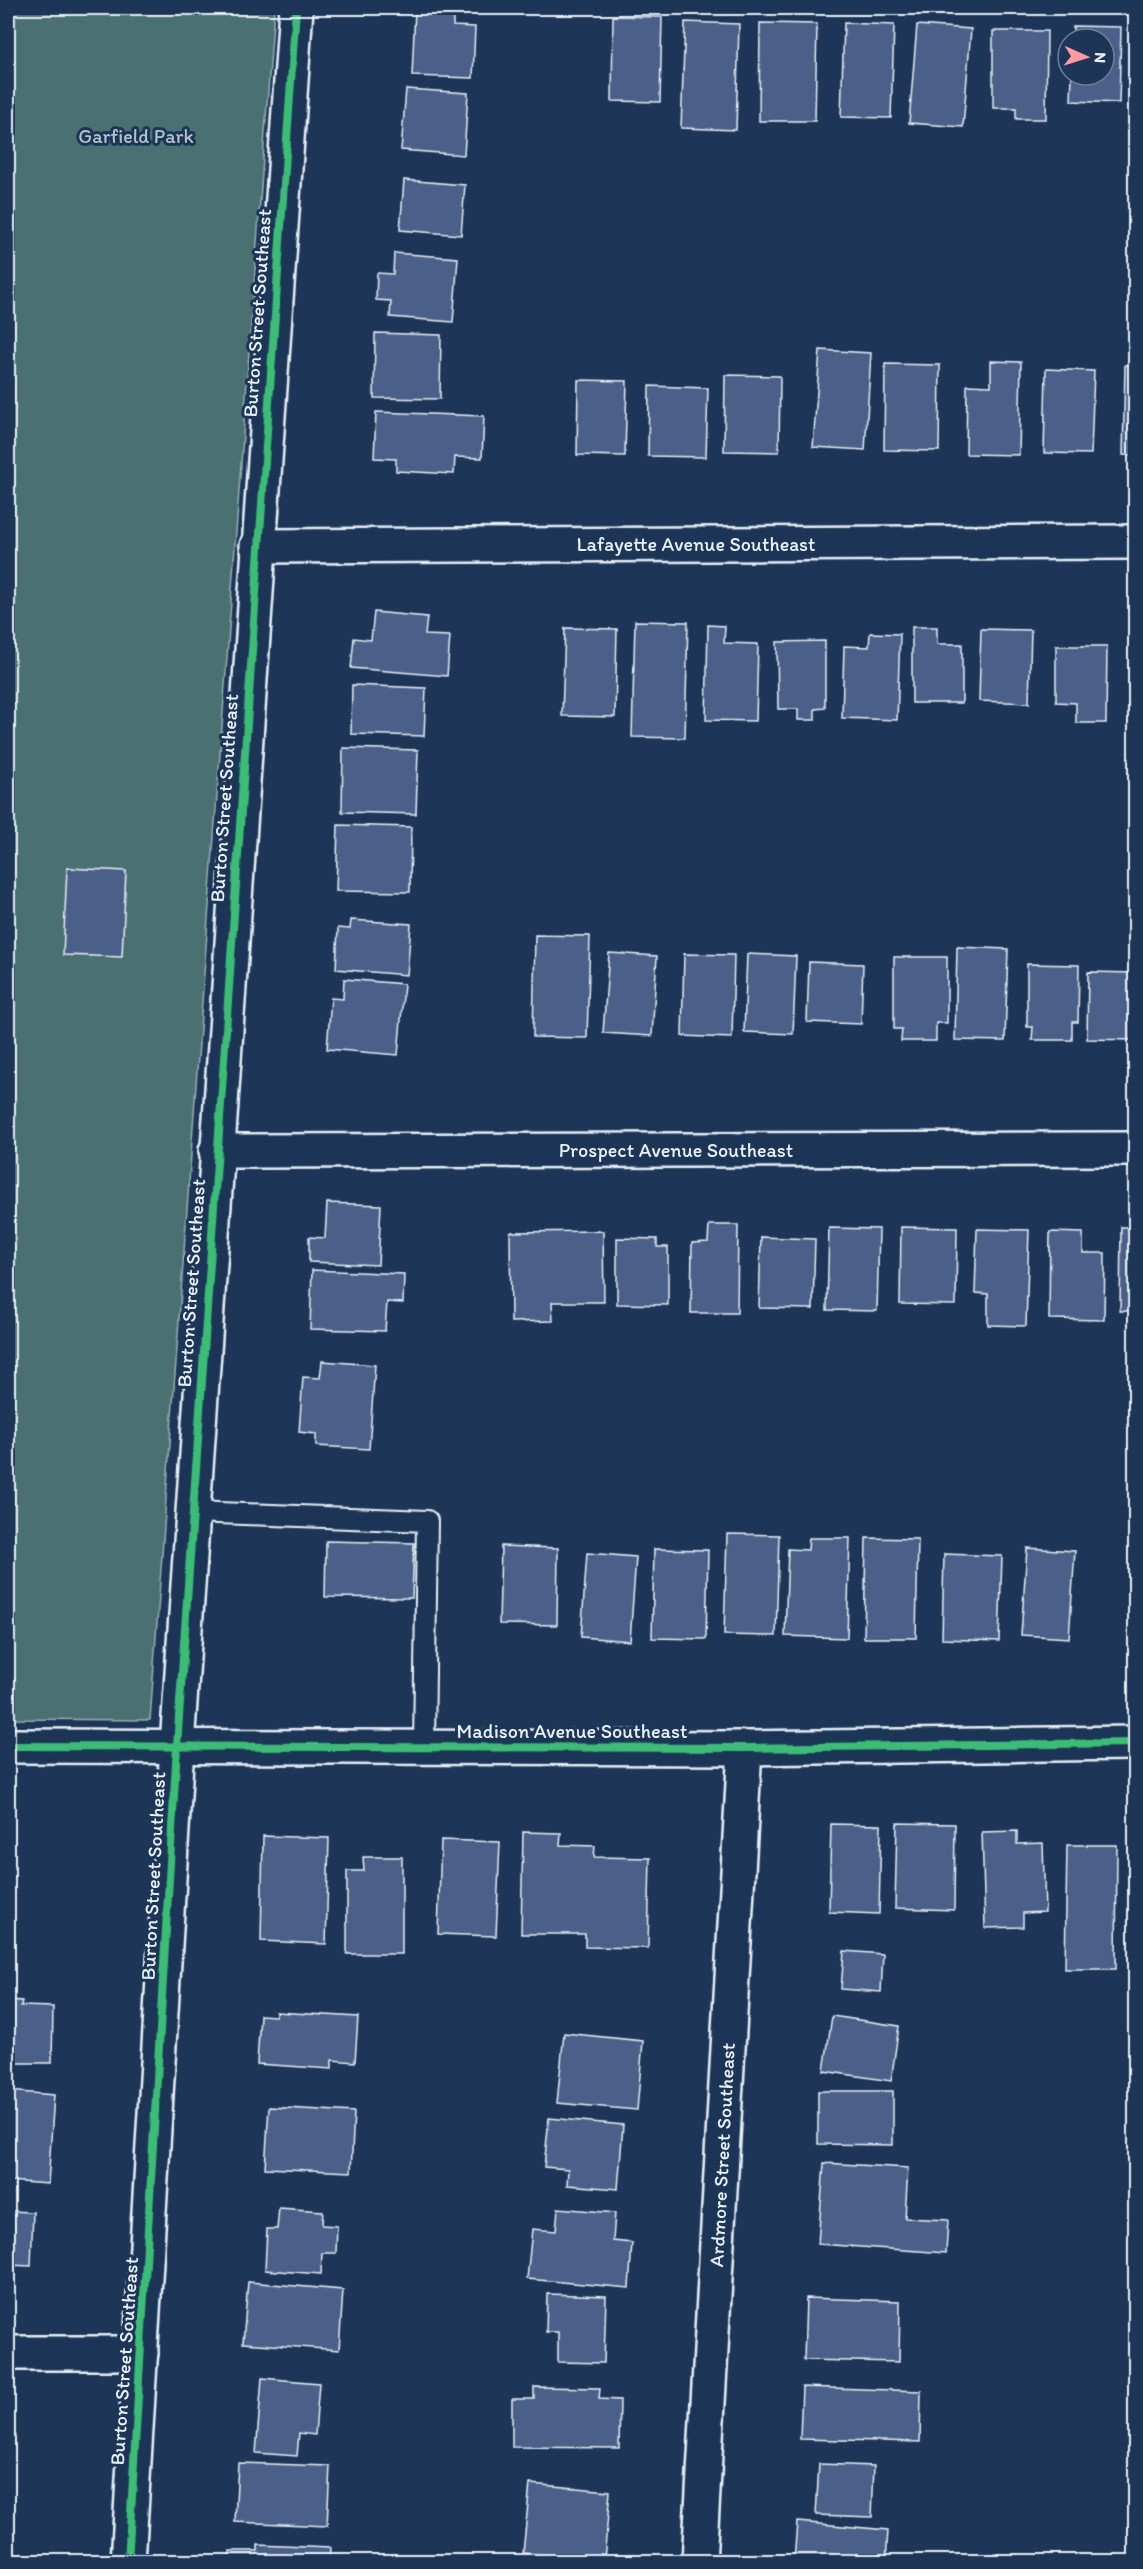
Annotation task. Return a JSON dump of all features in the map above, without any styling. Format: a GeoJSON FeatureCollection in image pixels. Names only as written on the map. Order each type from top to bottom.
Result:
{"type":"FeatureCollection","features":[{"type":"Feature","properties":{"kind":"street","name":"Burton Street Southeast"},"geometry":{"type":"LineString","coordinates":[[128,2562],[192,1512],[296,8]]}},
{"type":"Feature","properties":{"kind":"street","name":"Lafayette Avenue Southeast"},"geometry":{"type":"LineString","coordinates":[[257,546],[1136,542]]}},
{"type":"Feature","properties":{"kind":"street","name":"Prospect Avenue Southeast"},"geometry":{"type":"LineString","coordinates":[[216,1151],[1136,1149]]}},
{"type":"Feature","properties":{"kind":"street","name":"Madison Avenue Southeast"},"geometry":{"type":"LineString","coordinates":[[8,1746],[745,1748],[1136,1743]]}},
{"type":"Feature","properties":{"kind":"street","name":"Ardmore Street Southeast"},"geometry":{"type":"LineString","coordinates":[[699,2562],[745,1748]]}},
{"type":"Feature","properties":{"kind":"street"},"geometry":{"type":"LineString","coordinates":[[8,2353],[141,2353]]}},
{"type":"Feature","properties":{"kind":"lane"},"geometry":{"type":"LineString","coordinates":[[192,1512],[427,1521],[424,1747]]}},
{"type":"Feature","properties":{"kind":"green space","name":"Garfield Park"},"geometry":{"type":"Polygon","coordinates":[[[8,8],[274,8],[150,1720],[8,1719],[8,8]]]}},
{"type":"Feature","properties":{"kind":"building"},"geometry":{"type":"Polygon","coordinates":[[[415,9],[453,11],[453,26],[475,27],[473,78],[412,76],[415,9]]]}},
{"type":"Feature","properties":{"kind":"building"},"geometry":{"type":"Polygon","coordinates":[[[613,16],[662,17],[660,102],[612,101],[613,16]]]}},
{"type":"Feature","properties":{"kind":"building"},"geometry":{"type":"Polygon","coordinates":[[[685,22],[739,24],[736,130],[681,128],[685,22]]]}},
{"type":"Feature","properties":{"kind":"building"},"geometry":{"type":"Polygon","coordinates":[[[760,23],[817,24],[815,121],[759,121],[760,23]]]}},
{"type":"Feature","properties":{"kind":"building"},"geometry":{"type":"Polygon","coordinates":[[[844,23],[894,25],[891,118],[841,117],[844,23]]]}},
{"type":"Feature","properties":{"kind":"building"},"geometry":{"type":"Polygon","coordinates":[[[917,25],[971,29],[963,127],[909,123],[917,25]]]}},
{"type":"Feature","properties":{"kind":"building"},"geometry":{"type":"Polygon","coordinates":[[[1073,26],[1121,27],[1119,103],[1071,101],[1072,87],[1116,87],[1116,27],[1073,26]]]}},
{"type":"Feature","properties":{"kind":"building"},"geometry":{"type":"Polygon","coordinates":[[[993,31],[1047,31],[1046,119],[1016,119],[1016,108],[993,108],[993,31]]]}},
{"type":"Feature","properties":{"kind":"building"},"geometry":{"type":"Polygon","coordinates":[[[406,89],[468,93],[464,155],[401,150],[406,89]]]}},
{"type":"Feature","properties":{"kind":"building"},"geometry":{"type":"Polygon","coordinates":[[[404,180],[465,185],[461,235],[400,230],[404,180]]]}},
{"type":"Feature","properties":{"kind":"building"},"geometry":{"type":"Polygon","coordinates":[[[394,253],[458,258],[453,322],[390,317],[391,301],[376,300],[377,273],[393,274],[394,253]]]}},
{"type":"Feature","properties":{"kind":"building"},"geometry":{"type":"Polygon","coordinates":[[[375,333],[441,335],[440,399],[374,398],[375,333]]]}},
{"type":"Feature","properties":{"kind":"building"},"geometry":{"type":"Polygon","coordinates":[[[820,350],[871,353],[865,450],[813,447],[820,350]]]}},
{"type":"Feature","properties":{"kind":"building"},"geometry":{"type":"Polygon","coordinates":[[[991,361],[1021,362],[1019,455],[966,454],[967,385],[991,386],[991,361]]]}},
{"type":"Feature","properties":{"kind":"building"},"geometry":{"type":"Polygon","coordinates":[[[885,364],[940,365],[939,451],[884,450],[885,364]]]}},
{"type":"Feature","properties":{"kind":"building"},"geometry":{"type":"Polygon","coordinates":[[[1125,365],[1136,365],[1136,456],[1123,455],[1125,365]]]}},
{"type":"Feature","properties":{"kind":"building"},"geometry":{"type":"Polygon","coordinates":[[[1046,369],[1094,371],[1091,454],[1044,453],[1046,369]]]}},
{"type":"Feature","properties":{"kind":"building"},"geometry":{"type":"Polygon","coordinates":[[[725,375],[780,376],[779,452],[724,451],[725,375]]]}},
{"type":"Feature","properties":{"kind":"building"},"geometry":{"type":"Polygon","coordinates":[[[578,380],[627,381],[625,456],[577,455],[578,380]]]}},
{"type":"Feature","properties":{"kind":"building"},"geometry":{"type":"Polygon","coordinates":[[[649,386],[708,388],[706,457],[648,456],[649,386]]]}},
{"type":"Feature","properties":{"kind":"building"},"geometry":{"type":"Polygon","coordinates":[[[376,412],[484,416],[482,458],[455,457],[454,474],[396,471],[396,459],[374,458],[376,412]]]}},
{"type":"Feature","properties":{"kind":"building"},"geometry":{"type":"Polygon","coordinates":[[[374,612],[427,617],[425,635],[450,636],[447,676],[351,668],[354,638],[371,640],[374,612]]]}},
{"type":"Feature","properties":{"kind":"building"},"geometry":{"type":"Polygon","coordinates":[[[635,621],[688,622],[685,738],[632,737],[635,621]]]}},
{"type":"Feature","properties":{"kind":"building"},"geometry":{"type":"Polygon","coordinates":[[[708,625],[725,626],[724,643],[758,644],[756,721],[706,720],[708,625]]]}},
{"type":"Feature","properties":{"kind":"building"},"geometry":{"type":"Polygon","coordinates":[[[912,627],[937,627],[937,644],[962,644],[962,703],[912,703],[912,627]]]}},
{"type":"Feature","properties":{"kind":"building"},"geometry":{"type":"Polygon","coordinates":[[[565,628],[617,629],[615,717],[562,716],[565,628]]]}},
{"type":"Feature","properties":{"kind":"building"},"geometry":{"type":"Polygon","coordinates":[[[981,629],[1031,630],[1029,703],[979,701],[981,629]]]}},
{"type":"Feature","properties":{"kind":"building"},"geometry":{"type":"Polygon","coordinates":[[[870,633],[900,634],[897,720],[842,718],[844,646],[869,647],[870,633]]]}},
{"type":"Feature","properties":{"kind":"building"},"geometry":{"type":"Polygon","coordinates":[[[1135,639],[1136,702],[1131,703],[1131,646],[1135,646],[1135,639]]]}},
{"type":"Feature","properties":{"kind":"building"},"geometry":{"type":"Polygon","coordinates":[[[825,641],[825,708],[815,709],[815,720],[798,720],[798,709],[778,709],[777,642],[825,641]]]}},
{"type":"Feature","properties":{"kind":"building"},"geometry":{"type":"Polygon","coordinates":[[[1056,646],[1107,646],[1106,723],[1076,723],[1076,703],[1056,702],[1056,646]]]}},
{"type":"Feature","properties":{"kind":"building"},"geometry":{"type":"Polygon","coordinates":[[[352,685],[426,688],[424,736],[351,734],[352,685]]]}},
{"type":"Feature","properties":{"kind":"building"},"geometry":{"type":"Polygon","coordinates":[[[343,748],[418,750],[416,814],[342,812],[343,748]]]}},
{"type":"Feature","properties":{"kind":"building"},"geometry":{"type":"Polygon","coordinates":[[[338,825],[411,827],[410,892],[336,891],[338,825]]]}},
{"type":"Feature","properties":{"kind":"building"},"geometry":{"type":"Polygon","coordinates":[[[67,868],[126,871],[122,957],[63,955],[67,868]]]}},
{"type":"Feature","properties":{"kind":"building"},"geometry":{"type":"Polygon","coordinates":[[[351,920],[411,924],[407,975],[336,969],[338,928],[350,929],[351,920]]]}},
{"type":"Feature","properties":{"kind":"building"},"geometry":{"type":"Polygon","coordinates":[[[535,935],[590,936],[587,1038],[533,1037],[535,935]]]}},
{"type":"Feature","properties":{"kind":"building"},"geometry":{"type":"Polygon","coordinates":[[[957,947],[1008,949],[1005,1041],[955,1040],[957,947]]]}},
{"type":"Feature","properties":{"kind":"building"},"geometry":{"type":"Polygon","coordinates":[[[609,953],[657,956],[652,1036],[603,1033],[609,953]]]}},
{"type":"Feature","properties":{"kind":"building"},"geometry":{"type":"Polygon","coordinates":[[[684,954],[734,955],[732,1038],[682,1036],[684,954]]]}},
{"type":"Feature","properties":{"kind":"building"},"geometry":{"type":"Polygon","coordinates":[[[747,954],[796,956],[793,1034],[744,1032],[747,954]]]}},
{"type":"Feature","properties":{"kind":"building"},"geometry":{"type":"Polygon","coordinates":[[[894,957],[947,957],[947,1023],[936,1023],[936,1041],[901,1041],[902,1029],[894,1029],[894,957]]]}},
{"type":"Feature","properties":{"kind":"building"},"geometry":{"type":"Polygon","coordinates":[[[809,962],[863,964],[861,1024],[807,1022],[809,962]]]}},
{"type":"Feature","properties":{"kind":"building"},"geometry":{"type":"Polygon","coordinates":[[[1027,964],[1079,965],[1078,1022],[1072,1022],[1072,1040],[1032,1040],[1033,1027],[1027,1027],[1027,964]]]}},
{"type":"Feature","properties":{"kind":"building"},"geometry":{"type":"Polygon","coordinates":[[[1088,972],[1136,973],[1134,1040],[1087,1039],[1088,972]]]}},
{"type":"Feature","properties":{"kind":"building"},"geometry":{"type":"Polygon","coordinates":[[[344,979],[404,984],[398,1055],[327,1049],[331,998],[343,999],[344,979]]]}},
{"type":"Feature","properties":{"kind":"building"},"geometry":{"type":"Polygon","coordinates":[[[327,1203],[381,1205],[378,1265],[309,1262],[309,1237],[325,1238],[327,1203]]]}},
{"type":"Feature","properties":{"kind":"building"},"geometry":{"type":"Polygon","coordinates":[[[709,1225],[738,1225],[737,1313],[691,1313],[692,1243],[708,1242],[709,1225]]]}},
{"type":"Feature","properties":{"kind":"building"},"geometry":{"type":"Polygon","coordinates":[[[901,1227],[957,1228],[956,1305],[900,1304],[901,1227]]]}},
{"type":"Feature","properties":{"kind":"building"},"geometry":{"type":"Polygon","coordinates":[[[1121,1227],[1136,1227],[1136,1311],[1120,1311],[1121,1227]]]}},
{"type":"Feature","properties":{"kind":"building"},"geometry":{"type":"Polygon","coordinates":[[[829,1228],[879,1229],[877,1311],[827,1310],[829,1228]]]}},
{"type":"Feature","properties":{"kind":"building"},"geometry":{"type":"Polygon","coordinates":[[[977,1229],[1029,1230],[1026,1326],[988,1325],[988,1294],[975,1293],[977,1229]]]}},
{"type":"Feature","properties":{"kind":"building"},"geometry":{"type":"Polygon","coordinates":[[[603,1231],[604,1302],[552,1302],[553,1321],[511,1322],[510,1232],[603,1231]]]}},
{"type":"Feature","properties":{"kind":"building"},"geometry":{"type":"Polygon","coordinates":[[[1050,1232],[1083,1233],[1083,1253],[1105,1253],[1104,1320],[1049,1319],[1050,1232]]]}},
{"type":"Feature","properties":{"kind":"building"},"geometry":{"type":"Polygon","coordinates":[[[761,1237],[815,1239],[813,1309],[759,1308],[761,1237]]]}},
{"type":"Feature","properties":{"kind":"building"},"geometry":{"type":"Polygon","coordinates":[[[617,1238],[657,1239],[657,1247],[668,1247],[668,1305],[617,1304],[617,1238]]]}},
{"type":"Feature","properties":{"kind":"building"},"geometry":{"type":"Polygon","coordinates":[[[312,1270],[404,1274],[403,1303],[387,1302],[385,1331],[310,1329],[312,1270]]]}},
{"type":"Feature","properties":{"kind":"building"},"geometry":{"type":"Polygon","coordinates":[[[322,1361],[375,1365],[369,1449],[316,1446],[316,1434],[299,1432],[303,1377],[320,1378],[322,1361]]]}},
{"type":"Feature","properties":{"kind":"building"},"geometry":{"type":"Polygon","coordinates":[[[727,1534],[779,1535],[776,1636],[724,1635],[727,1534]]]}},
{"type":"Feature","properties":{"kind":"building"},"geometry":{"type":"Polygon","coordinates":[[[809,1538],[850,1538],[847,1638],[785,1636],[788,1549],[808,1550],[809,1538]]]}},
{"type":"Feature","properties":{"kind":"building"},"geometry":{"type":"Polygon","coordinates":[[[866,1538],[918,1539],[916,1638],[864,1638],[866,1538]]]}},
{"type":"Feature","properties":{"kind":"building"},"geometry":{"type":"Polygon","coordinates":[[[326,1541],[414,1543],[412,1598],[325,1597],[326,1541]]]}},
{"type":"Feature","properties":{"kind":"building"},"geometry":{"type":"Polygon","coordinates":[[[501,1546],[558,1548],[557,1625],[499,1624],[501,1546]]]}},
{"type":"Feature","properties":{"kind":"building"},"geometry":{"type":"Polygon","coordinates":[[[1027,1548],[1075,1551],[1069,1638],[1021,1635],[1027,1548]]]}},
{"type":"Feature","properties":{"kind":"building"},"geometry":{"type":"Polygon","coordinates":[[[654,1549],[708,1550],[706,1639],[652,1638],[654,1549]]]}},
{"type":"Feature","properties":{"kind":"building"},"geometry":{"type":"Polygon","coordinates":[[[587,1553],[636,1557],[630,1641],[581,1637],[587,1553]]]}},
{"type":"Feature","properties":{"kind":"building"},"geometry":{"type":"Polygon","coordinates":[[[944,1554],[1002,1556],[999,1641],[942,1639],[944,1554]]]}},
{"type":"Feature","properties":{"kind":"building"},"geometry":{"type":"Polygon","coordinates":[[[897,1823],[955,1824],[954,1910],[895,1908],[897,1823]]]}},
{"type":"Feature","properties":{"kind":"building"},"geometry":{"type":"Polygon","coordinates":[[[831,1824],[881,1825],[879,1914],[829,1912],[831,1824]]]}},
{"type":"Feature","properties":{"kind":"building"},"geometry":{"type":"Polygon","coordinates":[[[1017,1831],[1017,1844],[1043,1843],[1045,1912],[1023,1913],[1023,1927],[985,1928],[982,1832],[1017,1831]]]}},
{"type":"Feature","properties":{"kind":"building"},"geometry":{"type":"Polygon","coordinates":[[[523,1832],[561,1833],[560,1845],[595,1846],[594,1857],[650,1858],[648,1948],[585,1947],[585,1934],[521,1934],[523,1832]]]}},
{"type":"Feature","properties":{"kind":"building"},"geometry":{"type":"Polygon","coordinates":[[[263,1836],[329,1838],[326,1944],[261,1941],[263,1836]]]}},
{"type":"Feature","properties":{"kind":"building"},"geometry":{"type":"Polygon","coordinates":[[[441,1840],[500,1842],[496,1936],[438,1934],[441,1840]]]}},
{"type":"Feature","properties":{"kind":"building"},"geometry":{"type":"Polygon","coordinates":[[[1067,1845],[1117,1845],[1116,1969],[1065,1969],[1067,1845]]]}},
{"type":"Feature","properties":{"kind":"building"},"geometry":{"type":"Polygon","coordinates":[[[363,1857],[402,1857],[402,1954],[347,1954],[347,1871],[364,1871],[363,1857]]]}},
{"type":"Feature","properties":{"kind":"building"},"geometry":{"type":"Polygon","coordinates":[[[844,1951],[883,1954],[881,1992],[841,1989],[844,1951]]]}},
{"type":"Feature","properties":{"kind":"building"},"geometry":{"type":"Polygon","coordinates":[[[8,2000],[22,2001],[21,2006],[53,2007],[52,2063],[8,2063],[8,2000]]]}},
{"type":"Feature","properties":{"kind":"building"},"geometry":{"type":"Polygon","coordinates":[[[276,2012],[358,2017],[355,2062],[332,2060],[332,2069],[257,2064],[260,2015],[276,2016],[276,2012]]]}},
{"type":"Feature","properties":{"kind":"building"},"geometry":{"type":"Polygon","coordinates":[[[832,2016],[899,2026],[891,2081],[824,2071],[832,2016]]]}},
{"type":"Feature","properties":{"kind":"building"},"geometry":{"type":"Polygon","coordinates":[[[564,2033],[643,2041],[637,2110],[557,2103],[564,2033]]]}},
{"type":"Feature","properties":{"kind":"building"},"geometry":{"type":"Polygon","coordinates":[[[8,2091],[54,2095],[48,2184],[8,2181],[8,2091]]]}},
{"type":"Feature","properties":{"kind":"building"},"geometry":{"type":"Polygon","coordinates":[[[818,2091],[893,2091],[893,2145],[818,2144],[818,2091]]]}},
{"type":"Feature","properties":{"kind":"building"},"geometry":{"type":"Polygon","coordinates":[[[269,2107],[354,2112],[351,2172],[265,2168],[269,2107]]]}},
{"type":"Feature","properties":{"kind":"building"},"geometry":{"type":"Polygon","coordinates":[[[549,2118],[623,2125],[618,2189],[567,2185],[568,2169],[544,2167],[549,2118]]]}},
{"type":"Feature","properties":{"kind":"building"},"geometry":{"type":"Polygon","coordinates":[[[824,2163],[908,2168],[905,2218],[948,2220],[946,2253],[818,2244],[824,2163]]]}},
{"type":"Feature","properties":{"kind":"building"},"geometry":{"type":"Polygon","coordinates":[[[279,2208],[323,2211],[322,2225],[337,2226],[336,2253],[322,2253],[321,2274],[265,2270],[267,2229],[277,2229],[279,2208]]]}},
{"type":"Feature","properties":{"kind":"building"},"geometry":{"type":"Polygon","coordinates":[[[558,2208],[615,2213],[613,2241],[632,2243],[629,2288],[527,2279],[532,2229],[556,2231],[558,2208]]]}},
{"type":"Feature","properties":{"kind":"building"},"geometry":{"type":"Polygon","coordinates":[[[8,2211],[33,2212],[31,2266],[8,2265],[8,2211]]]}},
{"type":"Feature","properties":{"kind":"building"},"geometry":{"type":"Polygon","coordinates":[[[248,2282],[343,2290],[339,2350],[243,2343],[248,2282]]]}},
{"type":"Feature","properties":{"kind":"building"},"geometry":{"type":"Polygon","coordinates":[[[547,2294],[606,2296],[604,2363],[558,2362],[558,2332],[546,2332],[547,2294]]]}},
{"type":"Feature","properties":{"kind":"building"},"geometry":{"type":"Polygon","coordinates":[[[806,2298],[900,2301],[899,2362],[804,2360],[806,2298]]]}},
{"type":"Feature","properties":{"kind":"building"},"geometry":{"type":"Polygon","coordinates":[[[262,2378],[319,2383],[315,2435],[299,2433],[297,2456],[256,2453],[262,2378]]]}},
{"type":"Feature","properties":{"kind":"building"},"geometry":{"type":"Polygon","coordinates":[[[534,2387],[600,2388],[599,2399],[620,2400],[619,2448],[512,2447],[512,2399],[534,2399],[534,2387]]]}},
{"type":"Feature","properties":{"kind":"building"},"geometry":{"type":"Polygon","coordinates":[[[802,2387],[921,2391],[920,2442],[800,2439],[802,2387]]]}},
{"type":"Feature","properties":{"kind":"building"},"geometry":{"type":"Polygon","coordinates":[[[238,2463],[330,2466],[327,2526],[235,2522],[238,2463]]]}},
{"type":"Feature","properties":{"kind":"building"},"geometry":{"type":"Polygon","coordinates":[[[819,2464],[874,2466],[872,2517],[816,2515],[819,2464]]]}},
{"type":"Feature","properties":{"kind":"building"},"geometry":{"type":"Polygon","coordinates":[[[530,2484],[610,2491],[604,2560],[523,2553],[530,2484]]]}},
{"type":"Feature","properties":{"kind":"building"},"geometry":{"type":"Polygon","coordinates":[[[797,2522],[888,2530],[886,2562],[794,2562],[797,2522]]]}},
{"type":"Feature","properties":{"kind":"building"},"geometry":{"type":"Polygon","coordinates":[[[258,2545],[330,2548],[329,2562],[229,2562],[230,2551],[258,2551],[258,2545]]]}},
{"type":"Feature","properties":{"kind":"cycle path"},"geometry":{"type":"LineString","coordinates":[[128,2562],[177,1746],[296,8]]}},
{"type":"Feature","properties":{"kind":"cycle path"},"geometry":{"type":"LineString","coordinates":[[8,1746],[745,1748],[1136,1743]]}}]}
